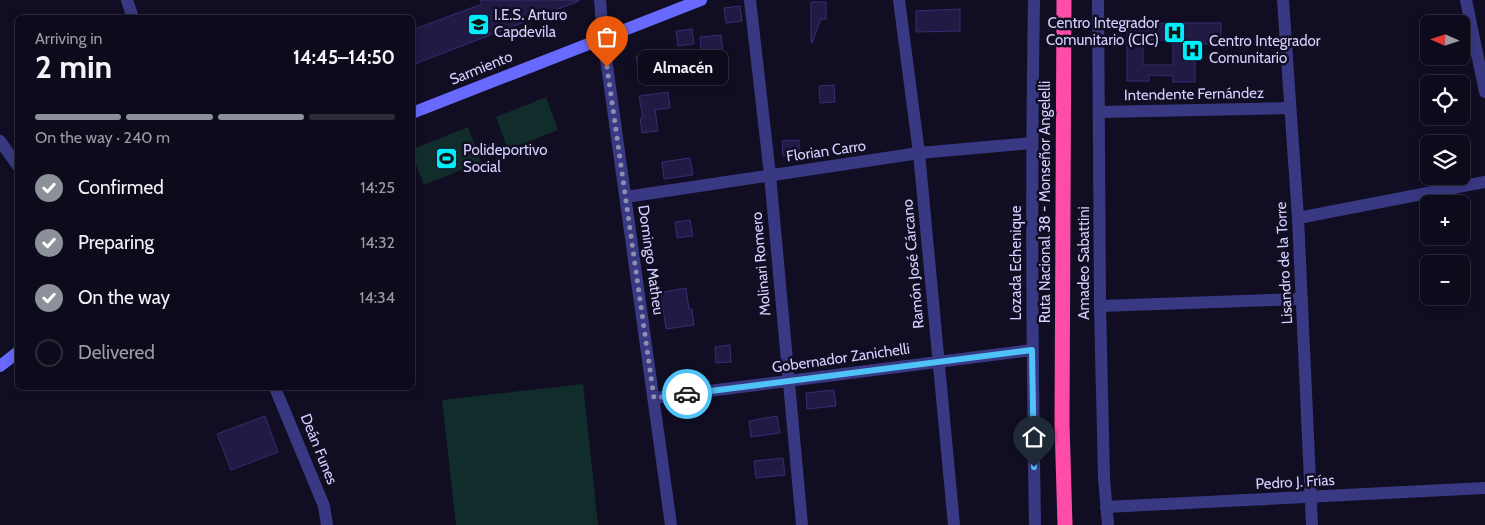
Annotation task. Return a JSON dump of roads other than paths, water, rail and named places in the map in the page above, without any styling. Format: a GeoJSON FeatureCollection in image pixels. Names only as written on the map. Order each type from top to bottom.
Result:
{"type":"FeatureCollection","features":[{"type":"Feature","properties":{"kind":"highway","name":"Ruta Nacional 38 - Monseñor Angelelli"},"geometry":{"type":"LineString","coordinates":[[1064,0],[1062,424],[1065,525]]}},
{"type":"Feature","properties":{"kind":"main road","name":"Sarmiento"},"geometry":{"type":"LineString","coordinates":[[415,112],[701,0]]}},
{"type":"Feature","properties":{"kind":"main road"},"geometry":{"type":"LineString","coordinates":[[0,366],[15,354]]}},
{"type":"Feature","properties":{"kind":"street"},"geometry":{"type":"LineString","coordinates":[[127,0],[133,15]]}},
{"type":"Feature","properties":{"kind":"street","name":"Domingo Matheu"},"geometry":{"type":"LineString","coordinates":[[600,0],[603,38],[671,525]]}},
{"type":"Feature","properties":{"kind":"street","name":"Molinari Romero"},"geometry":{"type":"LineString","coordinates":[[750,0],[770,175],[802,525]]}},
{"type":"Feature","properties":{"kind":"street","name":"Ramón José Cárcano"},"geometry":{"type":"LineString","coordinates":[[899,0],[919,153],[954,525]]}},
{"type":"Feature","properties":{"kind":"street","name":"Lozada Echenique"},"geometry":{"type":"LineString","coordinates":[[1034,0],[1032,350],[1035,525]]}},
{"type":"Feature","properties":{"kind":"street","name":"Amadeo Sabattini"},"geometry":{"type":"LineString","coordinates":[[1098,0],[1100,306],[1108,525]]}},
{"type":"Feature","properties":{"kind":"street","name":"Lisandro de la Torre"},"geometry":{"type":"LineString","coordinates":[[1283,0],[1298,218],[1312,525]]}},
{"type":"Feature","properties":{"kind":"street"},"geometry":{"type":"LineString","coordinates":[[1466,0],[1485,92]]}},
{"type":"Feature","properties":{"kind":"street","name":"Intendente Fernández"},"geometry":{"type":"LineString","coordinates":[[1099,112],[1290,108]]}},
{"type":"Feature","properties":{"kind":"street"},"geometry":{"type":"LineString","coordinates":[[0,141],[15,162]]}},
{"type":"Feature","properties":{"kind":"street","name":"Florian Carro"},"geometry":{"type":"LineString","coordinates":[[626,198],[919,153],[1032,143]]}},
{"type":"Feature","properties":{"kind":"street"},"geometry":{"type":"LineString","coordinates":[[1298,218],[1485,182]]}},
{"type":"Feature","properties":{"kind":"street"},"geometry":{"type":"LineString","coordinates":[[1100,306],[1302,299]]}},
{"type":"Feature","properties":{"kind":"street","name":"Gobernador Zanichelli"},"geometry":{"type":"LineString","coordinates":[[654,398],[1032,350]]}},
{"type":"Feature","properties":{"kind":"street","name":"Deán Funes"},"geometry":{"type":"LineString","coordinates":[[276,390],[324,506],[327,525]]}},
{"type":"Feature","properties":{"kind":"street","name":"Pedro J. Frías"},"geometry":{"type":"LineString","coordinates":[[1106,507],[1485,488]]}},
{"type":"Feature","properties":{"kind":"place","name":"I.E.S. Arturo Capdevila"},"geometry":{"type":"Point","coordinates":[478,24]}},
{"type":"Feature","properties":{"kind":"place","name":"Centro Integrador Comunitario (CIC)"},"geometry":{"type":"Point","coordinates":[1175,32]}},
{"type":"Feature","properties":{"kind":"place","name":"Centro Integrador Comunitario"},"geometry":{"type":"Point","coordinates":[1193,50]}},
{"type":"Feature","properties":{"kind":"place","name":"Almacén"},"geometry":{"type":"Point","coordinates":[607,67]}},
{"type":"Feature","properties":{"kind":"place","name":"Polideportivo Social"},"geometry":{"type":"Point","coordinates":[447,159]}}]}
